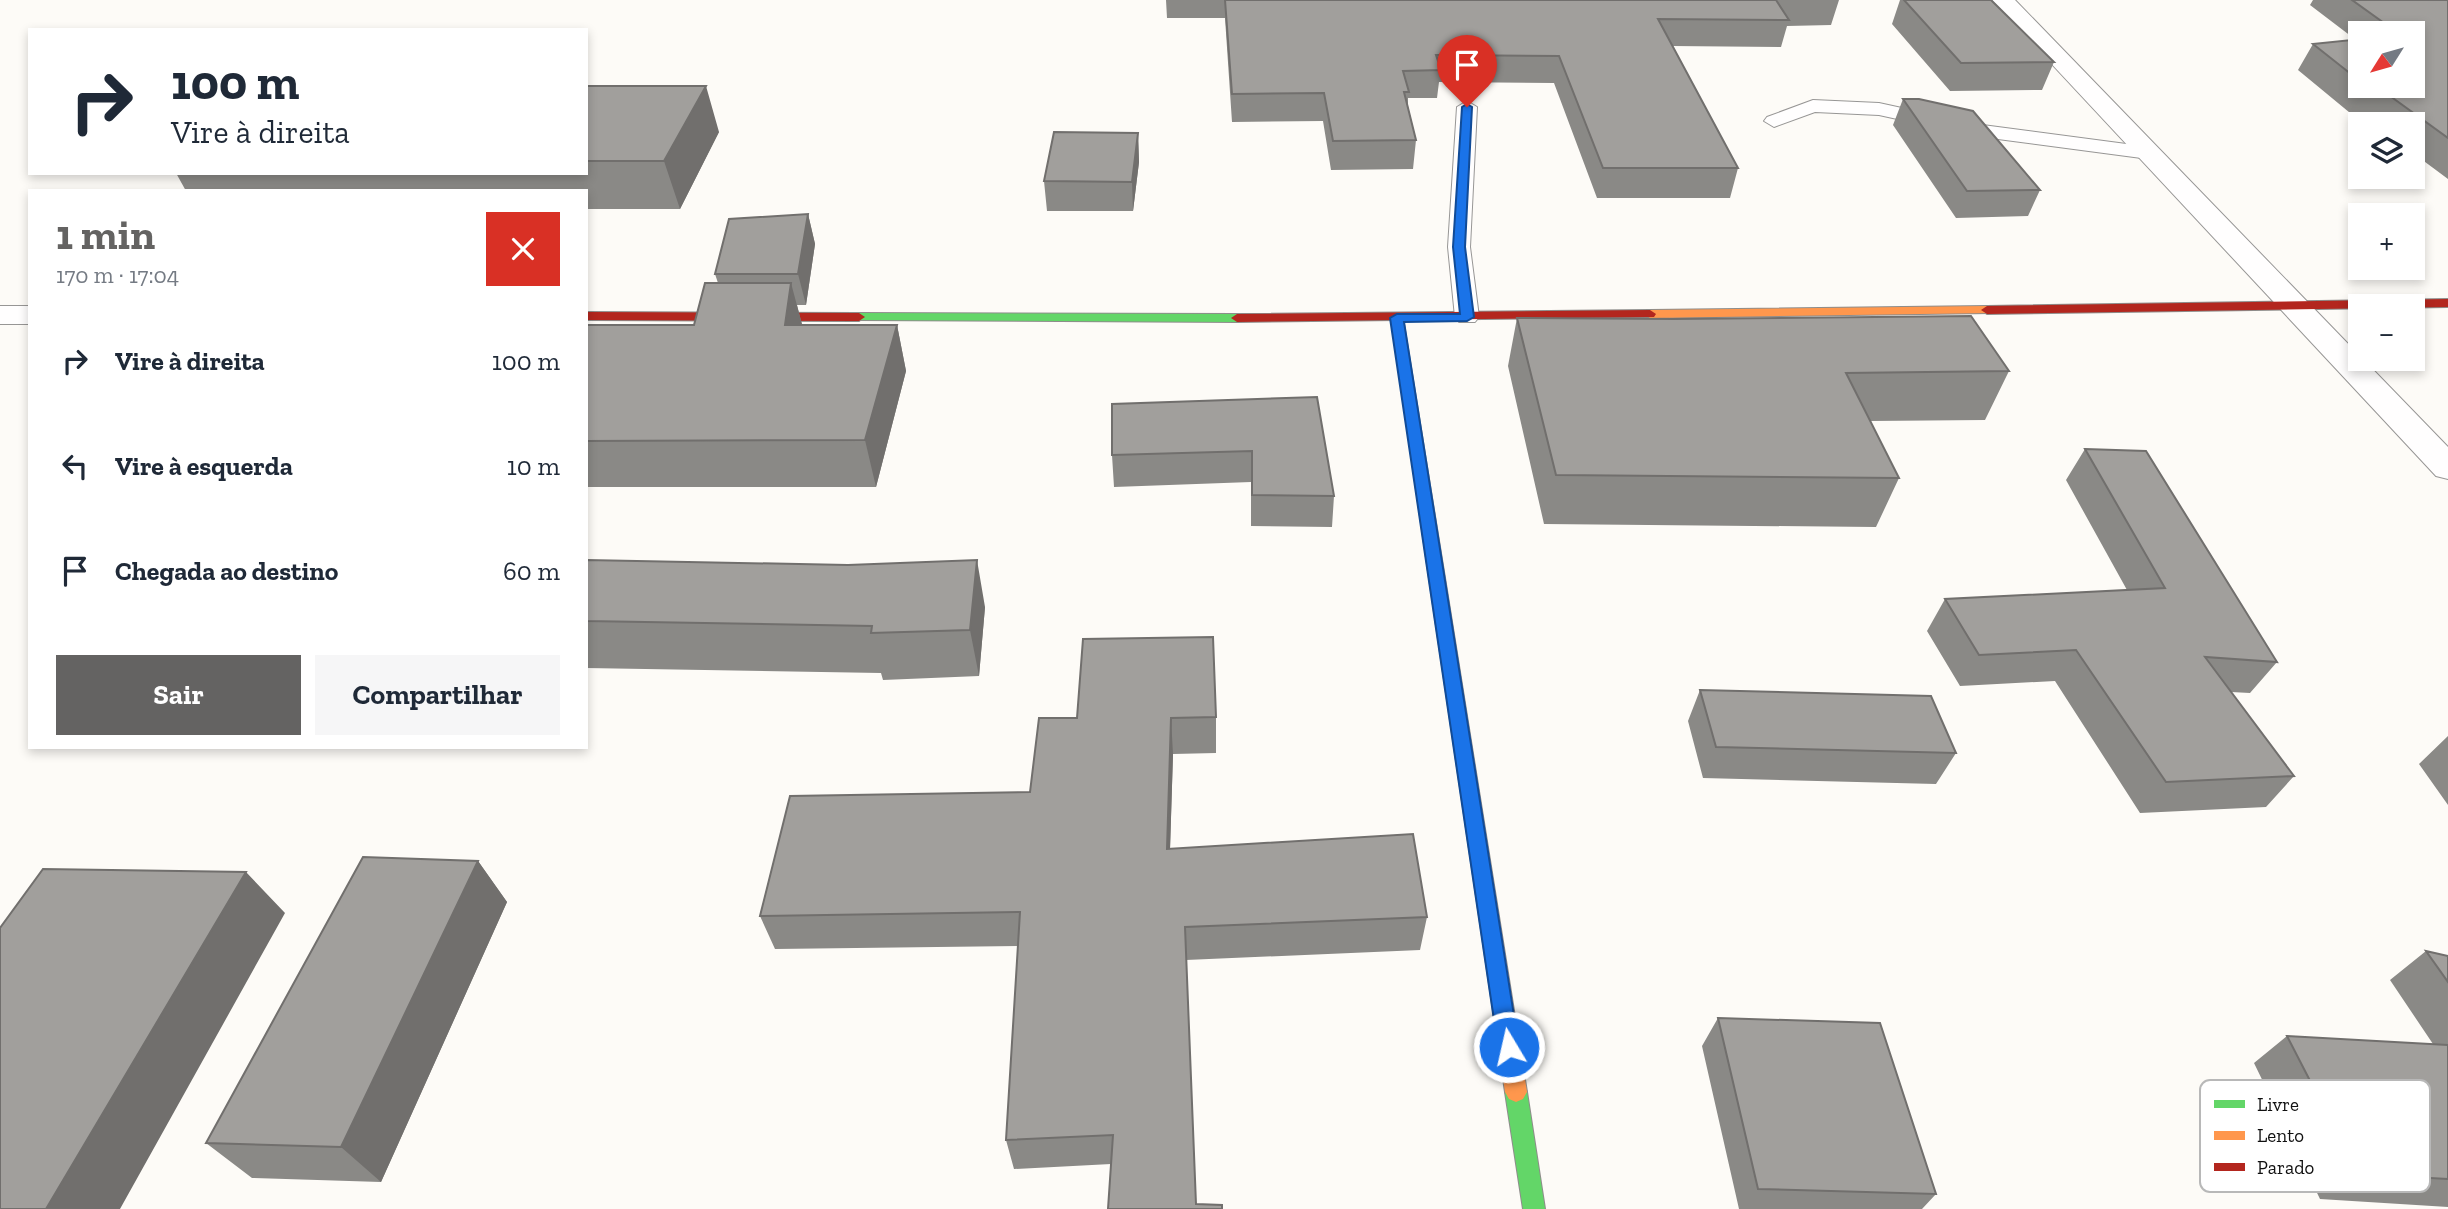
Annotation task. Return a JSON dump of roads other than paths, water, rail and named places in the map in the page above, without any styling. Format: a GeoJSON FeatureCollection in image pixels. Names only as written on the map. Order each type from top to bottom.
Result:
{"type":"FeatureCollection","features":[{"type":"Feature","properties":{"kind":"street"},"geometry":{"type":"LineString","coordinates":[[2003,0],[2448,468]]}},
{"type":"Feature","properties":{"kind":"street"},"geometry":{"type":"LineString","coordinates":[[588,316],[1397,318],[2448,303]]}},
{"type":"Feature","properties":{"kind":"street"},"geometry":{"type":"LineString","coordinates":[[0,314],[28,315]]}},
{"type":"Feature","properties":{"kind":"street"},"geometry":{"type":"LineString","coordinates":[[1397,318],[1534,1209]]}},
{"type":"Feature","properties":{"kind":"lane"},"geometry":{"type":"LineString","coordinates":[[1774,121],[1813,106],[1879,109],[1975,130],[2149,153]]}},
{"type":"Feature","properties":{"kind":"lane"},"geometry":{"type":"LineString","coordinates":[[1467,107],[1459,247],[1467,317]]}}]}
